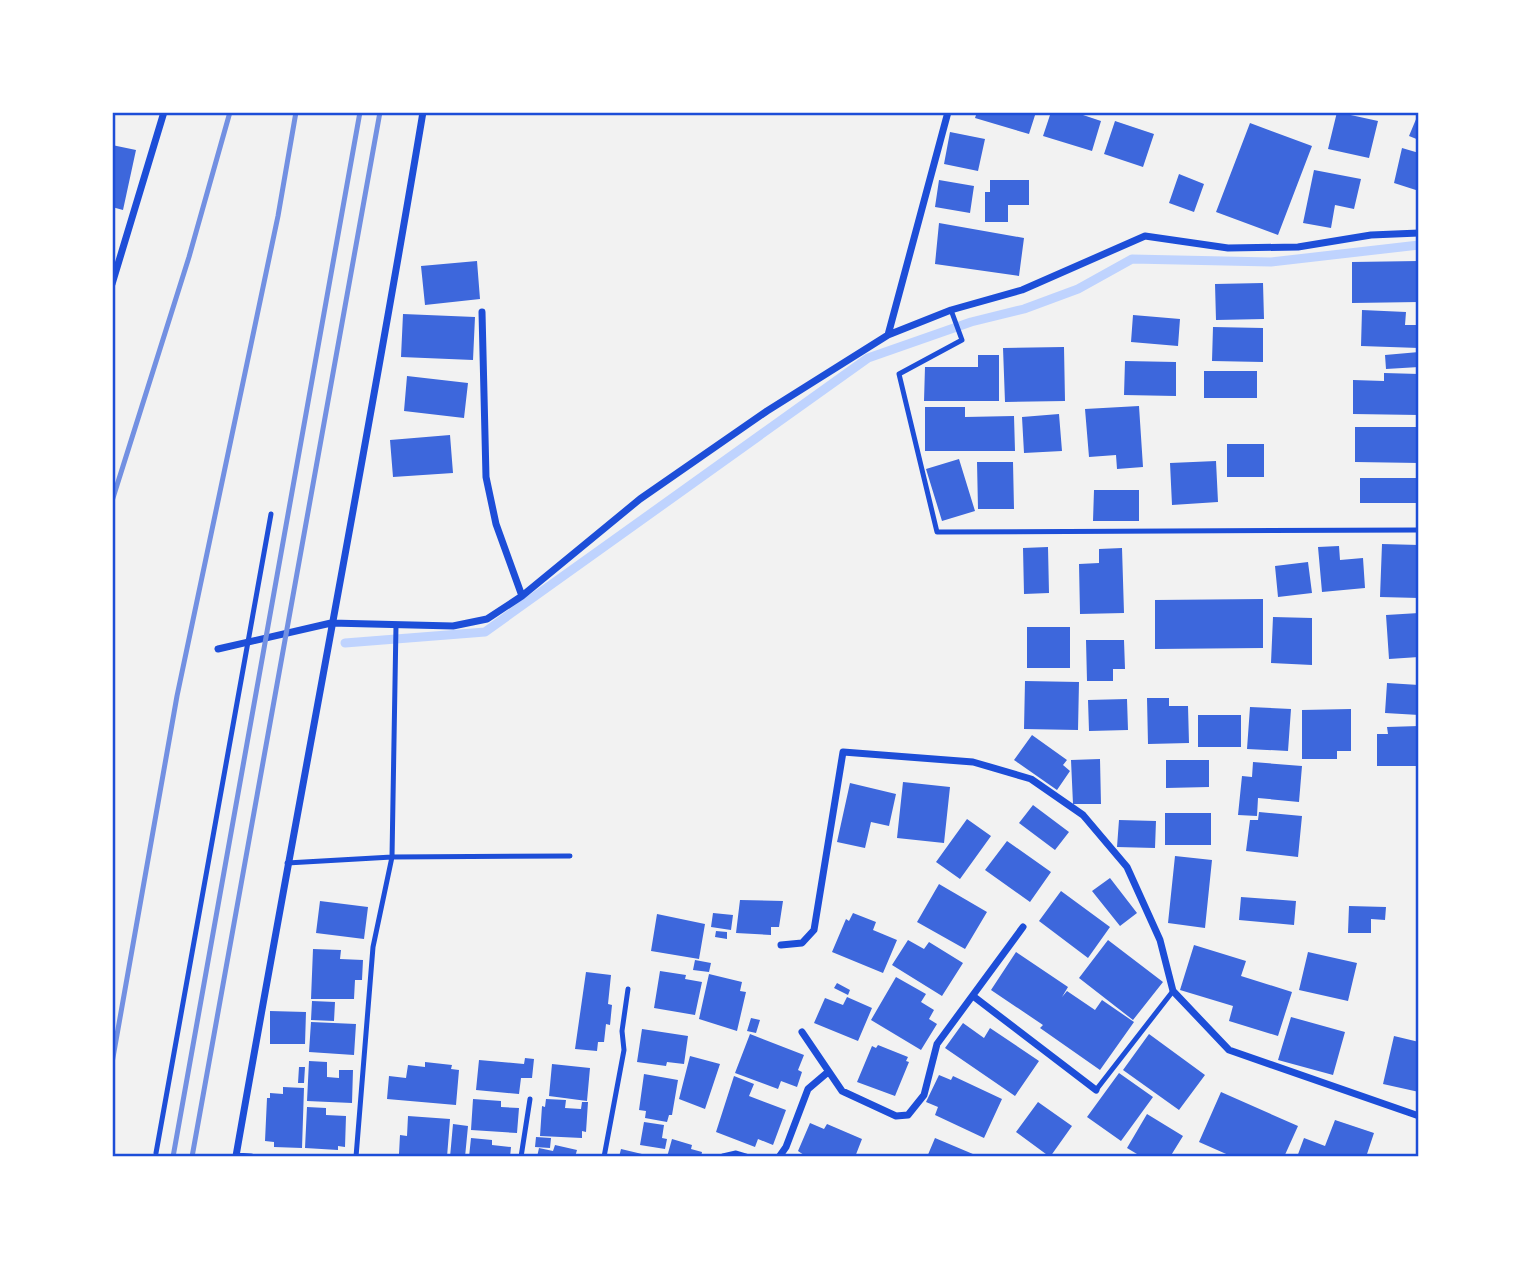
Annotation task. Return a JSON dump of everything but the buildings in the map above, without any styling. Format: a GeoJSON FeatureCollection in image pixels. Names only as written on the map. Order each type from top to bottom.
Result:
{"type":"FeatureCollection","features":[{"type":"Feature","properties":{"kind":"street"},"geometry":{"type":"LineString","coordinates":[[112,284],[164,112]]}},
{"type":"Feature","properties":{"kind":"street"},"geometry":{"type":"LineString","coordinates":[[251,1157],[236,1156],[331,623],[375,399],[423,112]]}},
{"type":"Feature","properties":{"kind":"street"},"geometry":{"type":"LineString","coordinates":[[887,335],[948,112]]}},
{"type":"Feature","properties":{"kind":"street"},"geometry":{"type":"LineString","coordinates":[[218,649],[331,623],[396,628],[453,626],[487,619],[522,596],[640,499],[767,411],[887,335],[951,310],[1022,290],[1145,236],[1228,248],[1298,247],[1371,236],[1419,233]]}},
{"type":"Feature","properties":{"kind":"street"},"geometry":{"type":"LineString","coordinates":[[482,312],[486,477],[496,524],[522,596]]}},
{"type":"Feature","properties":{"kind":"street"},"geometry":{"type":"LineString","coordinates":[[781,945],[802,943],[814,930],[843,752],[974,762],[1031,779],[1083,815],[1127,867],[1160,940],[1173,992],[1229,1050],[1419,1116]]}},
{"type":"Feature","properties":{"kind":"street"},"geometry":{"type":"LineString","coordinates":[[802,1032],[828,1072],[850,1097],[896,1116],[908,1115],[924,1095],[937,1044],[1023,927]]}},
{"type":"Feature","properties":{"kind":"street"},"geometry":{"type":"LineString","coordinates":[[973,996],[1096,1090]]}},
{"type":"Feature","properties":{"kind":"street"},"geometry":{"type":"LineString","coordinates":[[779,1157],[786,1147],[808,1089],[828,1072]]}},
{"type":"Feature","properties":{"kind":"street"},"geometry":{"type":"LineString","coordinates":[[723,1157],[736,1154],[746,1157]]}},
{"type":"Feature","properties":{"kind":"lane"},"geometry":{"type":"LineString","coordinates":[[951,310],[962,340],[899,374],[937,533],[1419,530]]}},
{"type":"Feature","properties":{"kind":"lane"},"geometry":{"type":"LineString","coordinates":[[156,1153],[271,514]]}},
{"type":"Feature","properties":{"kind":"lane"},"geometry":{"type":"LineString","coordinates":[[356,1157],[373,947],[392,857],[396,628]]}},
{"type":"Feature","properties":{"kind":"lane"},"geometry":{"type":"LineString","coordinates":[[287,863],[392,857],[570,856]]}},
{"type":"Feature","properties":{"kind":"lane"},"geometry":{"type":"LineString","coordinates":[[604,1157],[624,1050],[622,1031],[628,989]]}},
{"type":"Feature","properties":{"kind":"lane"},"geometry":{"type":"LineString","coordinates":[[1096,1090],[1173,992]]}},
{"type":"Feature","properties":{"kind":"lane"},"geometry":{"type":"LineString","coordinates":[[521,1157],[530,1099]]}},
{"type":"Feature","properties":{"kind":"waterway"},"geometry":{"type":"LineString","coordinates":[[345,643],[485,632],[868,358],[971,322],[1024,309],[1078,289],[1132,259],[1271,262],[1419,245]]}},
{"type":"Feature","properties":{"kind":"railway"},"geometry":{"type":"LineString","coordinates":[[112,501],[189,257],[230,112]]}},
{"type":"Feature","properties":{"kind":"railway"},"geometry":{"type":"LineString","coordinates":[[112,1063],[177,696],[278,216],[296,112]]}},
{"type":"Feature","properties":{"kind":"railway"},"geometry":{"type":"LineString","coordinates":[[173,1157],[360,112]]}},
{"type":"Feature","properties":{"kind":"railway"},"geometry":{"type":"LineString","coordinates":[[192,1157],[380,112]]}}]}
